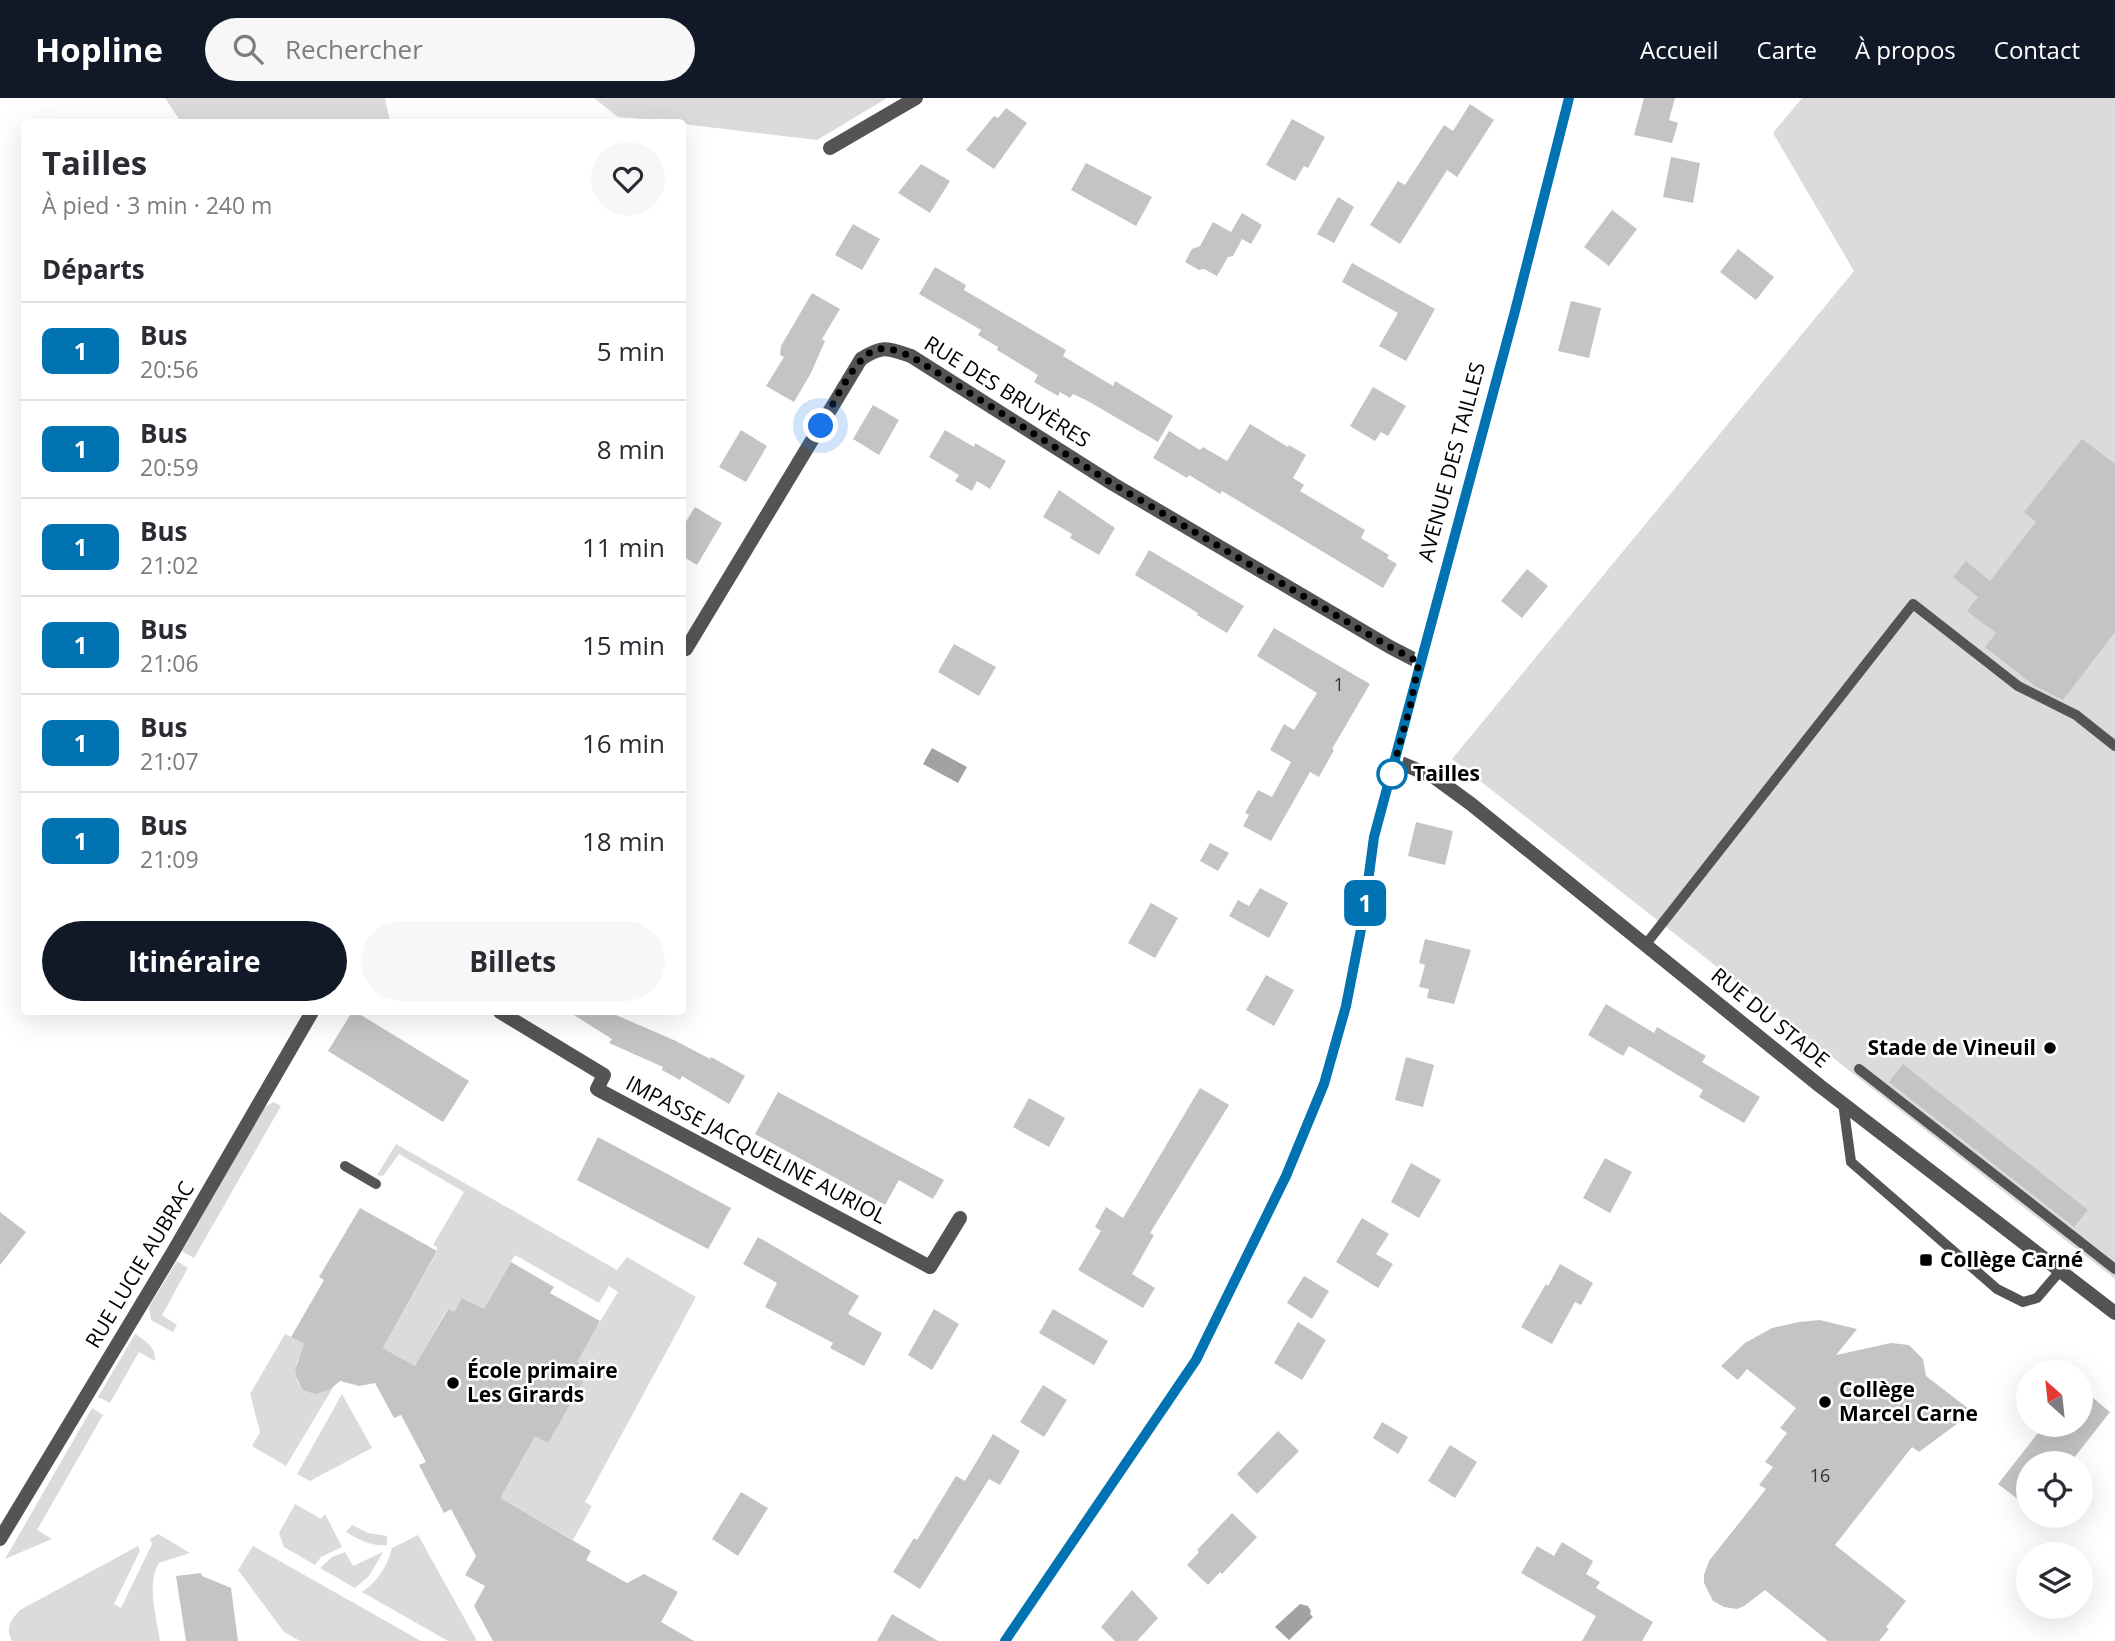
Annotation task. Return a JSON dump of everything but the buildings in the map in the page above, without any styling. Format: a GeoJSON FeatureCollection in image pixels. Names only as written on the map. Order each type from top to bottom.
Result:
{"type":"FeatureCollection","features":[{"type":"Feature","properties":{"kind":"street"},"geometry":{"type":"LineString","coordinates":[[830,148],[916,98]]}},
{"type":"Feature","properties":{"kind":"street","name":"AVENUE DES TAILLES"},"geometry":{"type":"LineString","coordinates":[[1005,1641],[1196,1360],[1286,1176],[1324,1084],[1346,1006],[1363,919],[1374,837],[1515,311],[1569,98]]}},
{"type":"Feature","properties":{"kind":"street","name":"RUE DES BRUYÈRES"},"geometry":{"type":"LineString","coordinates":[[686,649],[861,359],[877,348],[911,356],[1113,484],[1419,662]]}},
{"type":"Feature","properties":{"kind":"street","name":"RUE DU STADE"},"geometry":{"type":"LineString","coordinates":[[1396,761],[1444,783],[1843,1103],[2115,1313]]}},
{"type":"Feature","properties":{"kind":"street","name":"RUE LUCIE AUBRAC"},"geometry":{"type":"LineString","coordinates":[[0,1539],[173,1252],[310,1015]]}},
{"type":"Feature","properties":{"kind":"street","name":"IMPASSE JACQUELINE AURIOL"},"geometry":{"type":"LineString","coordinates":[[505,1015],[604,1074],[597,1089],[930,1267],[960,1217]]}},
{"type":"Feature","properties":{"kind":"lane"},"geometry":{"type":"LineString","coordinates":[[1646,944],[1913,604],[2018,686],[2076,715],[2115,746]]}},
{"type":"Feature","properties":{"kind":"lane"},"geometry":{"type":"LineString","coordinates":[[1859,1069],[2115,1269]]}},
{"type":"Feature","properties":{"kind":"lane"},"geometry":{"type":"LineString","coordinates":[[1843,1103],[1850,1162],[1997,1289],[2023,1302],[2036,1298],[2060,1271]]}},
{"type":"Feature","properties":{"kind":"lane"},"geometry":{"type":"LineString","coordinates":[[345,1166],[376,1184]]}},
{"type":"Feature","properties":{"kind":"shaded area"},"geometry":{"type":"Polygon","coordinates":[[[165,98],[385,98],[389,119],[179,119],[165,98]]]}},
{"type":"Feature","properties":{"kind":"shaded area"},"geometry":{"type":"Polygon","coordinates":[[[594,98],[887,98],[817,140],[686,124],[686,119],[618,117],[594,98]]]}},
{"type":"Feature","properties":{"kind":"shaded area"},"geometry":{"type":"Polygon","coordinates":[[[1802,98],[2115,98],[2115,1279],[1452,759],[1854,271],[1773,133],[1802,98]]]}},
{"type":"Feature","properties":{"kind":"shaded area"},"geometry":{"type":"Polygon","coordinates":[[[932,748],[967,767],[958,783],[923,764],[932,748]]]}},
{"type":"Feature","properties":{"kind":"shaded area"},"geometry":{"type":"Polygon","coordinates":[[[273,1102],[281,1106],[194,1258],[182,1251],[264,1108],[273,1102]]]}},
{"type":"Feature","properties":{"kind":"shaded area"},"geometry":{"type":"Polygon","coordinates":[[[396,1144],[617,1270],[627,1257],[696,1297],[585,1502],[592,1506],[573,1540],[518,1509],[486,1509],[618,1292],[609,1286],[599,1303],[515,1255],[488,1302],[488,1312],[463,1298],[454,1312],[447,1309],[424,1351],[422,1370],[383,1348],[437,1252],[437,1247],[433,1245],[464,1192],[399,1154],[383,1176],[377,1175],[396,1144]]]}},
{"type":"Feature","properties":{"kind":"shaded area"},"geometry":{"type":"Polygon","coordinates":[[[177,1261],[188,1268],[162,1315],[177,1325],[173,1332],[151,1320],[149,1307],[177,1261]]]}},
{"type":"Feature","properties":{"kind":"shaded area"},"geometry":{"type":"Polygon","coordinates":[[[135,1334],[152,1348],[155,1361],[139,1352],[110,1403],[98,1397],[135,1334]]]}},
{"type":"Feature","properties":{"kind":"shaded area"},"geometry":{"type":"Polygon","coordinates":[[[285,1334],[306,1345],[296,1366],[297,1381],[301,1387],[320,1392],[334,1386],[286,1466],[252,1446],[260,1432],[250,1394],[285,1334]]]}},
{"type":"Feature","properties":{"kind":"shaded area"},"geometry":{"type":"Polygon","coordinates":[[[342,1394],[372,1448],[310,1481],[297,1474],[342,1394]]]}},
{"type":"Feature","properties":{"kind":"shaded area"},"geometry":{"type":"Polygon","coordinates":[[[92,1408],[103,1415],[37,1530],[52,1539],[5,1559],[92,1408]]]}},
{"type":"Feature","properties":{"kind":"shaded area"},"geometry":{"type":"Polygon","coordinates":[[[295,1504],[321,1519],[325,1514],[342,1547],[321,1557],[315,1565],[284,1547],[279,1533],[295,1504]]]}},
{"type":"Feature","properties":{"kind":"shaded area"},"geometry":{"type":"Polygon","coordinates":[[[352,1525],[368,1533],[387,1536],[387,1545],[371,1544],[346,1532],[352,1525]]]}},
{"type":"Feature","properties":{"kind":"shaded area"},"geometry":{"type":"Polygon","coordinates":[[[158,1534],[190,1553],[159,1563],[155,1571],[153,1591],[160,1641],[12,1641],[10,1624],[20,1610],[138,1546],[140,1551],[114,1604],[121,1608],[152,1544],[150,1539],[158,1534]]]}},
{"type":"Feature","properties":{"kind":"shaded area"},"geometry":{"type":"Polygon","coordinates":[[[418,1535],[477,1641],[448,1641],[362,1592],[381,1573],[392,1548],[418,1535]]]}},
{"type":"Feature","properties":{"kind":"shaded area"},"geometry":{"type":"Polygon","coordinates":[[[253,1546],[421,1641],[300,1641],[284,1632],[238,1570],[253,1546]]]}},
{"type":"Feature","properties":{"kind":"shaded area"},"geometry":{"type":"Polygon","coordinates":[[[345,1552],[353,1566],[383,1552],[369,1576],[355,1588],[320,1568],[332,1557],[345,1552]]]}},
{"type":"Feature","properties":{"kind":"shaded area"},"geometry":{"type":"Polygon","coordinates":[[[1300,1604],[1308,1606],[1313,1617],[1289,1640],[1275,1627],[1300,1604]]]}},
{"type":"Feature","properties":{"kind":"bus line","name":"1"},"geometry":{"type":"LineString","coordinates":[[1005,1641],[1196,1360],[1286,1176],[1324,1084],[1346,1006],[1363,919],[1374,837],[1515,311],[1569,98]]}},
{"type":"Feature","properties":{"kind":"place","name":"Tailles"},"geometry":{"type":"Point","coordinates":[1392,774]}},
{"type":"Feature","properties":{"kind":"place","name":"Stade de Vineuil"},"geometry":{"type":"Point","coordinates":[2050,1048]}},
{"type":"Feature","properties":{"kind":"place","name":"Collège Carné"},"geometry":{"type":"Point","coordinates":[1926,1260]}},
{"type":"Feature","properties":{"kind":"place","name":"École primaire Les Girards"},"geometry":{"type":"Point","coordinates":[453,1383]}},
{"type":"Feature","properties":{"kind":"place","name":"Collège Marcel Carne"},"geometry":{"type":"Point","coordinates":[1825,1402]}},
{"type":"Feature","properties":{"kind":"route"},"geometry":{"type":"LineString","coordinates":[[821,426],[861,359],[877,348],[911,356],[1113,484],[1419,662],[1410,707],[1388,786],[1392,774]]}}]}
